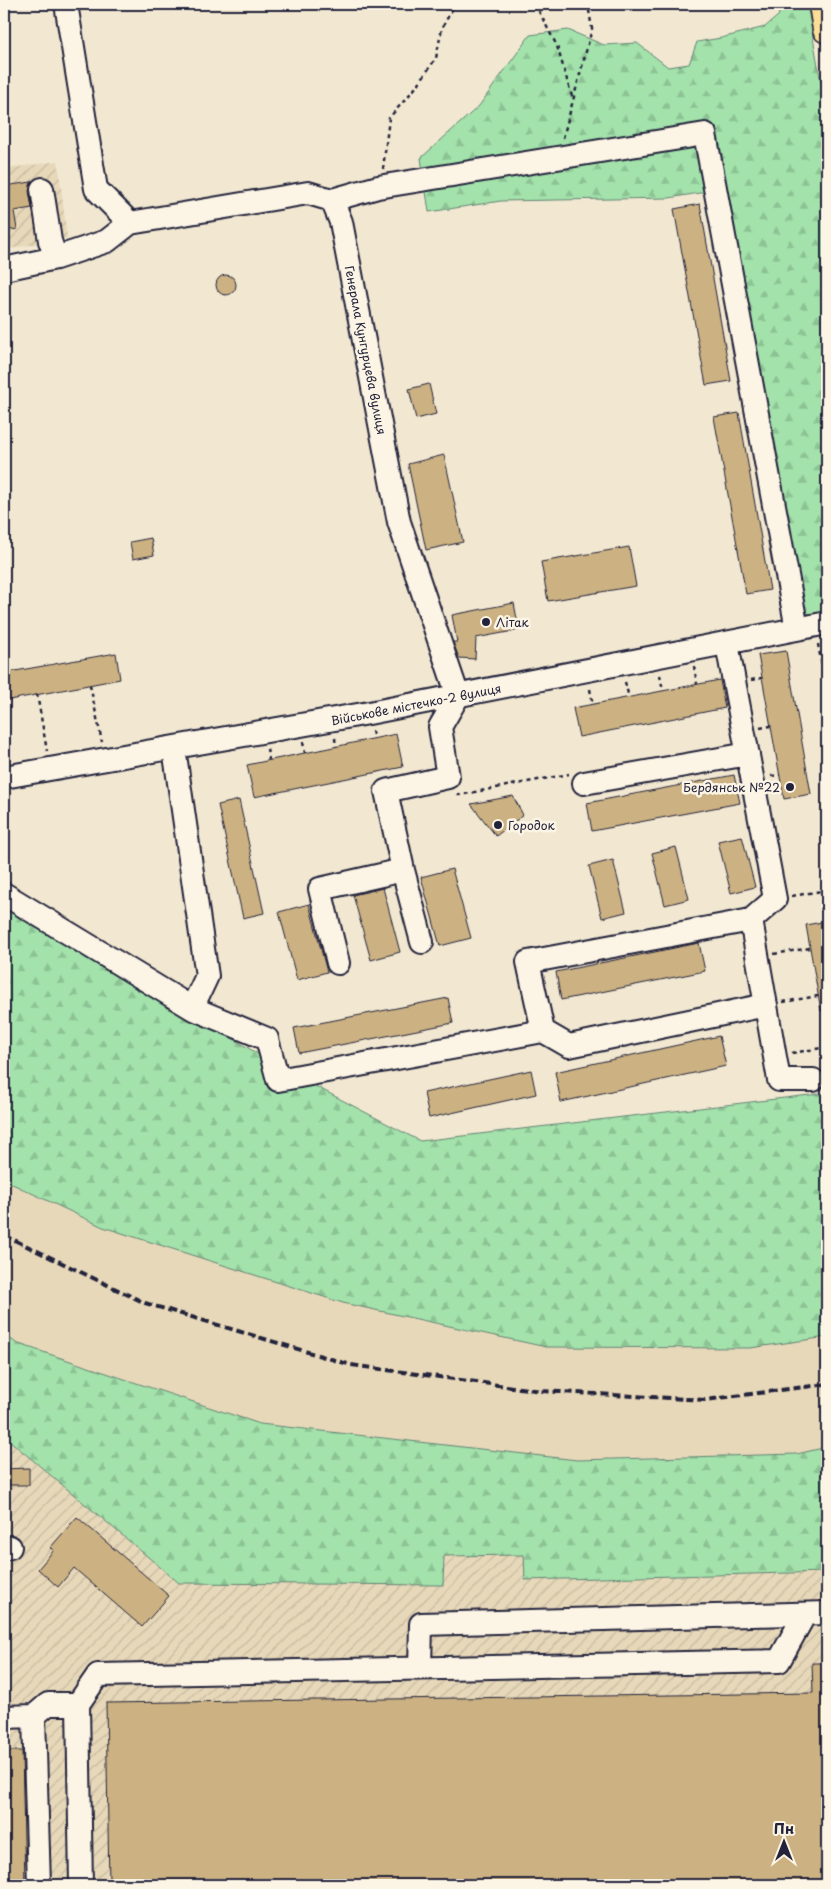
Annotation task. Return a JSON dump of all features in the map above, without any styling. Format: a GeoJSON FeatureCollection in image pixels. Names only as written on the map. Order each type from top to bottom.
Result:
{"type":"FeatureCollection","features":[{"type":"Feature","properties":{"kind":"main road"},"geometry":{"type":"LineString","coordinates":[[823,4],[827,29]]}},
{"type":"Feature","properties":{"kind":"street"},"geometry":{"type":"LineString","coordinates":[[66,4],[96,190],[130,223]]}},
{"type":"Feature","properties":{"kind":"street"},"geometry":{"type":"LineString","coordinates":[[4,269],[56,258],[106,241],[130,223],[308,193],[332,200],[378,188],[705,134],[813,626]]}},
{"type":"Feature","properties":{"kind":"street"},"geometry":{"type":"LineString","coordinates":[[42,189],[50,241],[56,258]]}},
{"type":"Feature","properties":{"kind":"street","name":"Генерала Кунгурцева вулиця"},"geometry":{"type":"LineString","coordinates":[[332,200],[341,222],[399,522],[458,696]]}},
{"type":"Feature","properties":{"kind":"street","name":"Військове містечко-2 вулиця"},"geometry":{"type":"LineString","coordinates":[[4,777],[458,696],[813,626]]}},
{"type":"Feature","properties":{"kind":"street"},"geometry":{"type":"LineString","coordinates":[[543,1031],[528,962],[751,920],[775,899],[727,644]]}},
{"type":"Feature","properties":{"kind":"street"},"geometry":{"type":"LineString","coordinates":[[422,942],[403,870],[386,791],[448,777],[440,727],[458,696]]}},
{"type":"Feature","properties":{"kind":"street"},"geometry":{"type":"LineString","coordinates":[[174,748],[207,976],[192,1008]]}},
{"type":"Feature","properties":{"kind":"street"},"geometry":{"type":"LineString","coordinates":[[584,783],[748,754]]}},
{"type":"Feature","properties":{"kind":"street"},"geometry":{"type":"LineString","coordinates":[[338,963],[320,889],[403,870]]}},
{"type":"Feature","properties":{"kind":"street"},"geometry":{"type":"LineString","coordinates":[[4,894],[192,1008],[266,1039],[278,1080],[543,1031],[569,1046],[766,1005]]}},
{"type":"Feature","properties":{"kind":"street"},"geometry":{"type":"LineString","coordinates":[[751,920],[779,1080],[813,1080]]}},
{"type":"Feature","properties":{"kind":"street"},"geometry":{"type":"LineString","coordinates":[[420,1668],[421,1624],[827,1613]]}},
{"type":"Feature","properties":{"kind":"street"},"geometry":{"type":"LineString","coordinates":[[81,1885],[78,1704],[98,1675],[779,1661],[804,1614]]}},
{"type":"Feature","properties":{"kind":"street"},"geometry":{"type":"LineString","coordinates":[[4,1717],[34,1716],[48,1704],[78,1704]]}},
{"type":"Feature","properties":{"kind":"street"},"geometry":{"type":"LineString","coordinates":[[34,1716],[38,1885]]}},
{"type":"Feature","properties":{"kind":"path"},"geometry":{"type":"LineString","coordinates":[[378,188],[385,160],[389,118],[417,86],[436,58],[442,28],[456,4]]}},
{"type":"Feature","properties":{"kind":"path"},"geometry":{"type":"LineString","coordinates":[[535,4],[557,46],[573,100]]}},
{"type":"Feature","properties":{"kind":"path"},"geometry":{"type":"LineString","coordinates":[[559,158],[592,29],[588,4]]}},
{"type":"Feature","properties":{"kind":"path"},"geometry":{"type":"LineString","coordinates":[[813,626],[827,694]]}},
{"type":"Feature","properties":{"kind":"path"},"geometry":{"type":"LineString","coordinates":[[90,685],[106,760]]}},
{"type":"Feature","properties":{"kind":"path"},"geometry":{"type":"LineString","coordinates":[[37,694],[51,769]]}},
{"type":"Feature","properties":{"kind":"path"},"geometry":{"type":"LineString","coordinates":[[448,777],[459,795],[570,774],[584,783]]}},
{"type":"Feature","properties":{"kind":"path"},"geometry":{"type":"LineString","coordinates":[[775,899],[827,890]]}},
{"type":"Feature","properties":{"kind":"path"},"geometry":{"type":"LineString","coordinates":[[757,957],[810,948]]}},
{"type":"Feature","properties":{"kind":"path"},"geometry":{"type":"LineString","coordinates":[[766,1005],[818,996]]}},
{"type":"Feature","properties":{"kind":"path"},"geometry":{"type":"LineString","coordinates":[[774,1056],[827,1047]]}},
{"type":"Feature","properties":{"kind":"shaded area"},"geometry":{"type":"Polygon","coordinates":[[[58,161],[67,238],[4,250],[4,169],[58,161]]]}},
{"type":"Feature","properties":{"kind":"shaded area"},"geometry":{"type":"Polygon","coordinates":[[[4,1180],[103,1227],[343,1303],[546,1347],[750,1348],[827,1337],[827,1447],[797,1454],[577,1460],[260,1424],[16,1343],[4,1334],[4,1180]]]}},
{"type":"Feature","properties":{"kind":"shaded area"},"geometry":{"type":"Polygon","coordinates":[[[4,1436],[179,1583],[443,1585],[444,1556],[524,1555],[526,1580],[827,1572],[827,1885],[4,1885],[4,1436]]]}},
{"type":"Feature","properties":{"kind":"green space"},"geometry":{"type":"Polygon","coordinates":[[[777,4],[807,4],[827,116],[827,612],[813,615],[804,612],[724,189],[669,198],[501,201],[429,212],[421,158],[479,106],[530,35],[568,30],[604,45],[637,43],[668,67],[689,64],[697,42],[765,27],[779,15],[777,4]]]}},
{"type":"Feature","properties":{"kind":"green space"},"geometry":{"type":"Polygon","coordinates":[[[4,897],[279,1067],[420,1141],[827,1093],[827,1337],[750,1348],[546,1347],[343,1303],[103,1227],[4,1180],[4,897]]]}},
{"type":"Feature","properties":{"kind":"green space"},"geometry":{"type":"Polygon","coordinates":[[[4,1334],[16,1343],[260,1424],[577,1460],[797,1454],[827,1447],[827,1572],[525,1580],[524,1555],[444,1556],[443,1585],[179,1583],[4,1436],[4,1334]]]}},
{"type":"Feature","properties":{"kind":"building"},"geometry":{"type":"Polygon","coordinates":[[[32,182],[29,191],[32,208],[14,211],[17,229],[4,231],[4,186],[32,182]]]}},
{"type":"Feature","properties":{"kind":"building"},"geometry":{"type":"Polygon","coordinates":[[[700,204],[731,381],[706,385],[674,209],[700,204]]]}},
{"type":"Feature","properties":{"kind":"building"},"geometry":{"type":"Polygon","coordinates":[[[226,275],[233,278],[236,285],[233,292],[226,295],[219,292],[216,285],[219,278],[226,275]]]}},
{"type":"Feature","properties":{"kind":"building"},"geometry":{"type":"Polygon","coordinates":[[[429,384],[436,414],[416,419],[409,389],[429,384]]]}},
{"type":"Feature","properties":{"kind":"building"},"geometry":{"type":"Polygon","coordinates":[[[739,413],[770,590],[746,594],[714,417],[739,413]]]}},
{"type":"Feature","properties":{"kind":"building"},"geometry":{"type":"Polygon","coordinates":[[[444,455],[463,542],[426,550],[408,464],[444,455]]]}},
{"type":"Feature","properties":{"kind":"building"},"geometry":{"type":"Polygon","coordinates":[[[151,538],[154,555],[133,559],[130,542],[151,538]]]}},
{"type":"Feature","properties":{"kind":"building"},"geometry":{"type":"Polygon","coordinates":[[[629,547],[636,586],[548,601],[541,562],[629,547]]]}},
{"type":"Feature","properties":{"kind":"building","name":"Літак"},"geometry":{"type":"Polygon","coordinates":[[[514,603],[519,630],[476,638],[475,659],[459,658],[453,642],[457,642],[452,615],[514,603]]]}},
{"type":"Feature","properties":{"kind":"building"},"geometry":{"type":"Polygon","coordinates":[[[786,651],[811,794],[784,799],[758,655],[786,651]]]}},
{"type":"Feature","properties":{"kind":"building"},"geometry":{"type":"Polygon","coordinates":[[[116,653],[120,679],[4,701],[4,673],[116,653]]]}},
{"type":"Feature","properties":{"kind":"building"},"geometry":{"type":"Polygon","coordinates":[[[720,680],[725,708],[579,737],[573,708],[720,680]]]}},
{"type":"Feature","properties":{"kind":"building"},"geometry":{"type":"Polygon","coordinates":[[[396,734],[403,767],[254,797],[247,765],[396,734]]]}},
{"type":"Feature","properties":{"kind":"building"},"geometry":{"type":"Polygon","coordinates":[[[734,775],[740,803],[592,831],[587,803],[734,775]]]}},
{"type":"Feature","properties":{"kind":"building","name":"Городок"},"geometry":{"type":"Polygon","coordinates":[[[513,796],[523,815],[496,836],[471,804],[513,796]]]}},
{"type":"Feature","properties":{"kind":"building"},"geometry":{"type":"Polygon","coordinates":[[[239,800],[264,913],[243,918],[218,805],[239,800]]]}},
{"type":"Feature","properties":{"kind":"building"},"geometry":{"type":"Polygon","coordinates":[[[742,836],[755,887],[731,893],[718,841],[742,836]]]}},
{"type":"Feature","properties":{"kind":"building"},"geometry":{"type":"Polygon","coordinates":[[[676,847],[689,899],[665,905],[652,853],[676,847]]]}},
{"type":"Feature","properties":{"kind":"building"},"geometry":{"type":"Polygon","coordinates":[[[613,860],[626,912],[602,918],[589,866],[613,860]]]}},
{"type":"Feature","properties":{"kind":"building"},"geometry":{"type":"Polygon","coordinates":[[[452,869],[471,938],[440,946],[421,877],[452,869]]]}},
{"type":"Feature","properties":{"kind":"building"},"geometry":{"type":"Polygon","coordinates":[[[383,888],[400,952],[371,960],[353,895],[383,888]]]}},
{"type":"Feature","properties":{"kind":"building"},"geometry":{"type":"Polygon","coordinates":[[[309,904],[327,972],[297,980],[279,912],[309,904]]]}},
{"type":"Feature","properties":{"kind":"building"},"geometry":{"type":"Polygon","coordinates":[[[827,921],[827,1010],[821,1011],[806,925],[827,921]]]}},
{"type":"Feature","properties":{"kind":"building"},"geometry":{"type":"Polygon","coordinates":[[[699,943],[705,971],[561,1000],[556,972],[699,943]]]}},
{"type":"Feature","properties":{"kind":"building"},"geometry":{"type":"Polygon","coordinates":[[[448,998],[453,1023],[299,1053],[294,1028],[448,998]]]}},
{"type":"Feature","properties":{"kind":"building"},"geometry":{"type":"Polygon","coordinates":[[[719,1036],[726,1066],[561,1102],[555,1072],[719,1036]]]}},
{"type":"Feature","properties":{"kind":"building"},"geometry":{"type":"Polygon","coordinates":[[[531,1070],[536,1094],[429,1118],[424,1093],[531,1070]]]}},
{"type":"Feature","properties":{"kind":"building"},"geometry":{"type":"Polygon","coordinates":[[[29,1468],[29,1485],[4,1485],[4,1469],[29,1468]]]}},
{"type":"Feature","properties":{"kind":"building"},"geometry":{"type":"Polygon","coordinates":[[[77,1517],[169,1596],[142,1627],[74,1568],[58,1587],[38,1569],[54,1550],[50,1548],[77,1517]]]}},
{"type":"Feature","properties":{"kind":"building"},"geometry":{"type":"Polygon","coordinates":[[[812,1663],[827,1663],[827,1885],[109,1885],[106,1703],[813,1693],[812,1663]]]}},
{"type":"Feature","properties":{"kind":"building"},"geometry":{"type":"Polygon","coordinates":[[[4,1751],[22,1751],[25,1885],[4,1885],[4,1751]]]}},
{"type":"Feature","properties":{"kind":"railway"},"geometry":{"type":"LineString","coordinates":[[4,1235],[145,1303],[351,1365],[542,1391],[705,1400],[827,1384]]}},
{"type":"Feature","properties":{"kind":"place","name":"Літак"},"geometry":{"type":"Point","coordinates":[486,622]}},
{"type":"Feature","properties":{"kind":"place","name":"Бердянськ №22"},"geometry":{"type":"Point","coordinates":[790,787]}},
{"type":"Feature","properties":{"kind":"place","name":"Городок"},"geometry":{"type":"Point","coordinates":[498,825]}}]}
